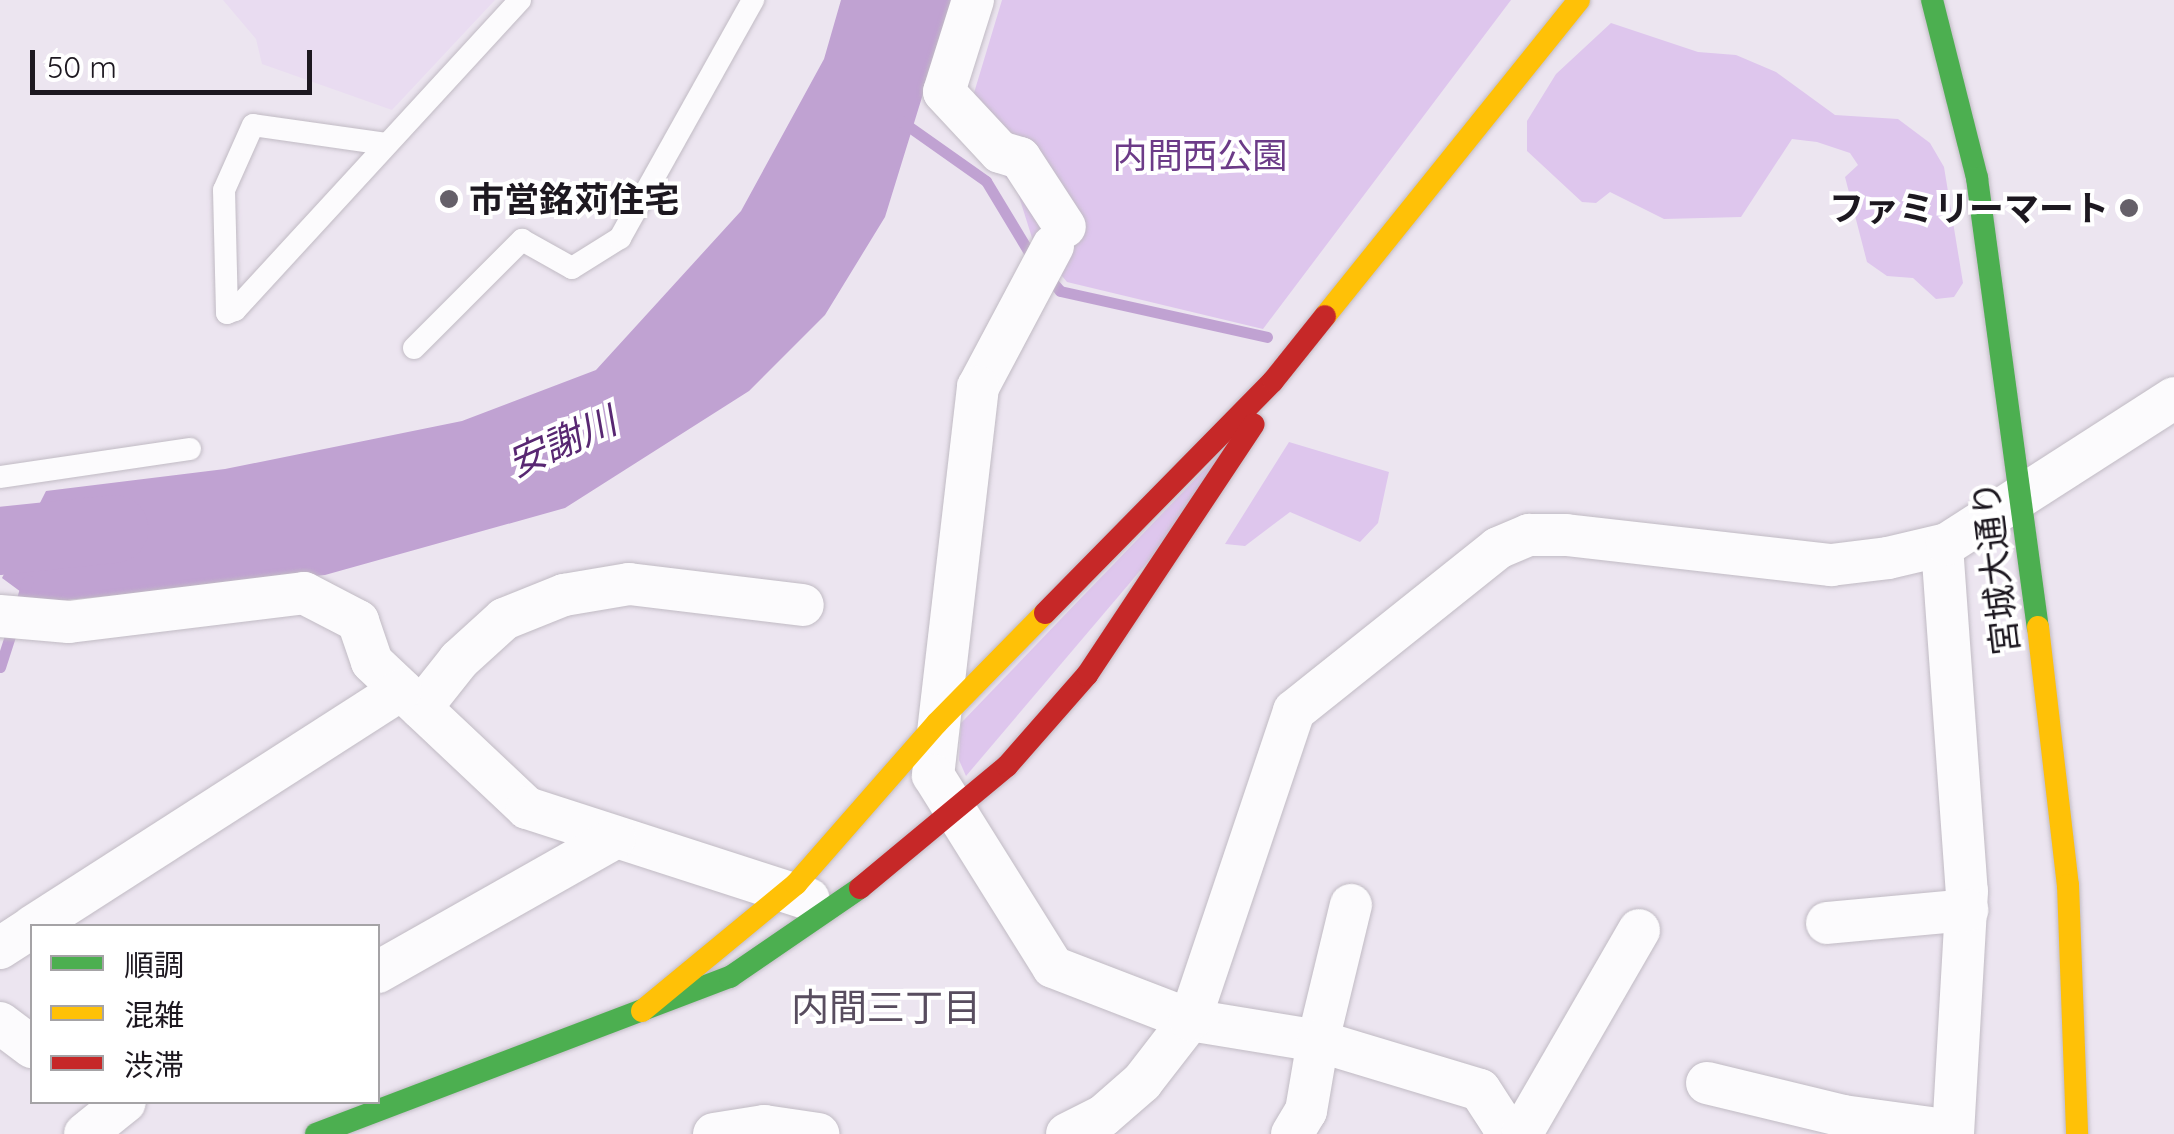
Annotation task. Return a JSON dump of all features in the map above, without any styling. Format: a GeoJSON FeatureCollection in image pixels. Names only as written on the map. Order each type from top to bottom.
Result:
{"type":"FeatureCollection","features":[{"type":"Feature","properties":{"kind":"street"},"geometry":{"type":"LineString","coordinates":[[974,0],[944,92],[1000,152],[1020,158],[1059,236],[978,388],[933,775],[1053,967],[1190,1020],[1318,1041],[1480,1090],[1511,1130],[1639,930]]}},
{"type":"Feature","properties":{"kind":"street"},"geometry":{"type":"LineString","coordinates":[[642,1011],[784,895],[937,723],[1273,381],[1579,0]]}},
{"type":"Feature","properties":{"kind":"street","name":"宮城大通り"},"geometry":{"type":"LineString","coordinates":[[1932,0],[1977,178],[2023,497],[2068,885],[2077,1134]]}},
{"type":"Feature","properties":{"kind":"street"},"geometry":{"type":"LineString","coordinates":[[316,1134],[730,976],[839,905],[956,814],[1007,766],[1110,644],[1243,449],[1273,381]]}},
{"type":"Feature","properties":{"kind":"street"},"geometry":{"type":"LineString","coordinates":[[1066,1134],[1102,1116],[1142,1082],[1190,1020],[1294,711],[1498,548],[1529,535],[1566,536],[1831,565],[1942,546],[2174,398]]}},
{"type":"Feature","properties":{"kind":"street"},"geometry":{"type":"LineString","coordinates":[[1707,1084],[1844,1116],[1953,1132],[1967,910],[1942,546]]}},
{"type":"Feature","properties":{"kind":"street"},"geometry":{"type":"LineString","coordinates":[[38,924],[411,699],[504,619],[564,595],[630,584],[802,605]]}},
{"type":"Feature","properties":{"kind":"street"},"geometry":{"type":"LineString","coordinates":[[0,616],[69,622],[304,592],[358,621],[372,662],[527,808],[784,895],[839,905]]}},
{"type":"Feature","properties":{"kind":"street"},"geometry":{"type":"LineString","coordinates":[[380,971],[615,838]]}},
{"type":"Feature","properties":{"kind":"street"},"geometry":{"type":"LineString","coordinates":[[1292,1134],[1306,1111],[1318,1041],[1351,904]]}},
{"type":"Feature","properties":{"kind":"street"},"geometry":{"type":"LineString","coordinates":[[1828,923],[1967,910]]}},
{"type":"Feature","properties":{"kind":"street"},"geometry":{"type":"LineString","coordinates":[[0,948],[30,929]]}},
{"type":"Feature","properties":{"kind":"street"},"geometry":{"type":"LineString","coordinates":[[0,1023],[30,1046]]}},
{"type":"Feature","properties":{"kind":"street"},"geometry":{"type":"LineString","coordinates":[[714,1134],[764,1126],[818,1134]]}},
{"type":"Feature","properties":{"kind":"lane"},"geometry":{"type":"LineString","coordinates":[[386,144],[253,124],[224,190],[227,313],[386,144],[520,0]]}},
{"type":"Feature","properties":{"kind":"lane"},"geometry":{"type":"LineString","coordinates":[[414,348],[522,240],[572,268],[620,238],[752,0]]}},
{"type":"Feature","properties":{"kind":"lane"},"geometry":{"type":"LineString","coordinates":[[0,477],[190,449]]}},
{"type":"Feature","properties":{"kind":"shaded area"},"geometry":{"type":"Polygon","coordinates":[[[223,0],[495,0],[392,110],[262,64],[256,39],[223,0]]]}},
{"type":"Feature","properties":{"kind":"green space","name":"内間西公園"},"geometry":{"type":"Polygon","coordinates":[[[1002,0],[1511,0],[1263,329],[1067,282],[1033,241],[1016,187],[961,136],[1002,0]]]}},
{"type":"Feature","properties":{"kind":"green space"},"geometry":{"type":"Polygon","coordinates":[[[1611,23],[1698,52],[1736,55],[1776,72],[1835,115],[1898,119],[1930,143],[1944,167],[1963,283],[1954,297],[1936,299],[1913,278],[1887,276],[1867,262],[1845,177],[1858,165],[1850,153],[1817,142],[1792,139],[1741,217],[1664,219],[1610,192],[1596,203],[1582,202],[1527,151],[1527,121],[1556,74],[1611,23]]]}},
{"type":"Feature","properties":{"kind":"green space"},"geometry":{"type":"Polygon","coordinates":[[[1289,442],[1389,472],[1378,523],[1360,542],[1290,512],[1245,546],[1225,544],[1289,442]]]}},
{"type":"Feature","properties":{"kind":"green space"},"geometry":{"type":"Polygon","coordinates":[[[1229,444],[1151,558],[966,776],[959,760],[961,723],[1229,444]]]}},
{"type":"Feature","properties":{"kind":"water"},"geometry":{"type":"Polygon","coordinates":[[[841,0],[952,0],[885,217],[825,315],[749,391],[565,508],[325,575],[36,603],[2,578],[46,491],[225,469],[462,421],[596,370],[741,211],[824,59],[841,0]]]}},
{"type":"Feature","properties":{"kind":"waterway"},"geometry":{"type":"LineString","coordinates":[[901,121],[986,181],[1036,264]]}},
{"type":"Feature","properties":{"kind":"waterway"},"geometry":{"type":"LineString","coordinates":[[1048,277],[1060,291],[1267,337]]}},
{"type":"Feature","properties":{"kind":"waterway","name":"安謝川"},"geometry":{"type":"LineString","coordinates":[[0,541],[114,529]]}},
{"type":"Feature","properties":{"kind":"waterway"},"geometry":{"type":"LineString","coordinates":[[0,667],[28,580]]}},
{"type":"Feature","properties":{"kind":"traffic: fast"},"geometry":{"type":"LineString","coordinates":[[1932,0],[1977,178],[2038,627]]}},
{"type":"Feature","properties":{"kind":"traffic: fast"},"geometry":{"type":"LineString","coordinates":[[316,1134],[730,977],[860,888]]}},
{"type":"Feature","properties":{"kind":"traffic: slow"},"geometry":{"type":"LineString","coordinates":[[1325,316],[1579,0]]}},
{"type":"Feature","properties":{"kind":"traffic: slow"},"geometry":{"type":"LineString","coordinates":[[642,1011],[796,884],[937,723],[1045,613]]}},
{"type":"Feature","properties":{"kind":"traffic: slow"},"geometry":{"type":"LineString","coordinates":[[2038,627],[2068,885],[2077,1134]]}},
{"type":"Feature","properties":{"kind":"traffic: jam"},"geometry":{"type":"LineString","coordinates":[[1045,613],[1273,381],[1325,316]]}},
{"type":"Feature","properties":{"kind":"traffic: jam"},"geometry":{"type":"LineString","coordinates":[[860,888],[1007,766],[1087,675],[1254,424]]}},
{"type":"Feature","properties":{"kind":"place","name":"市営銘苅住宅"},"geometry":{"type":"Point","coordinates":[449,199]}},
{"type":"Feature","properties":{"kind":"place","name":"ファミリーマート"},"geometry":{"type":"Point","coordinates":[2129,208]}},
{"type":"Feature","properties":{"kind":"district","name":"内間三丁目"},"geometry":{"type":"Point","coordinates":[886,1008]}}]}
